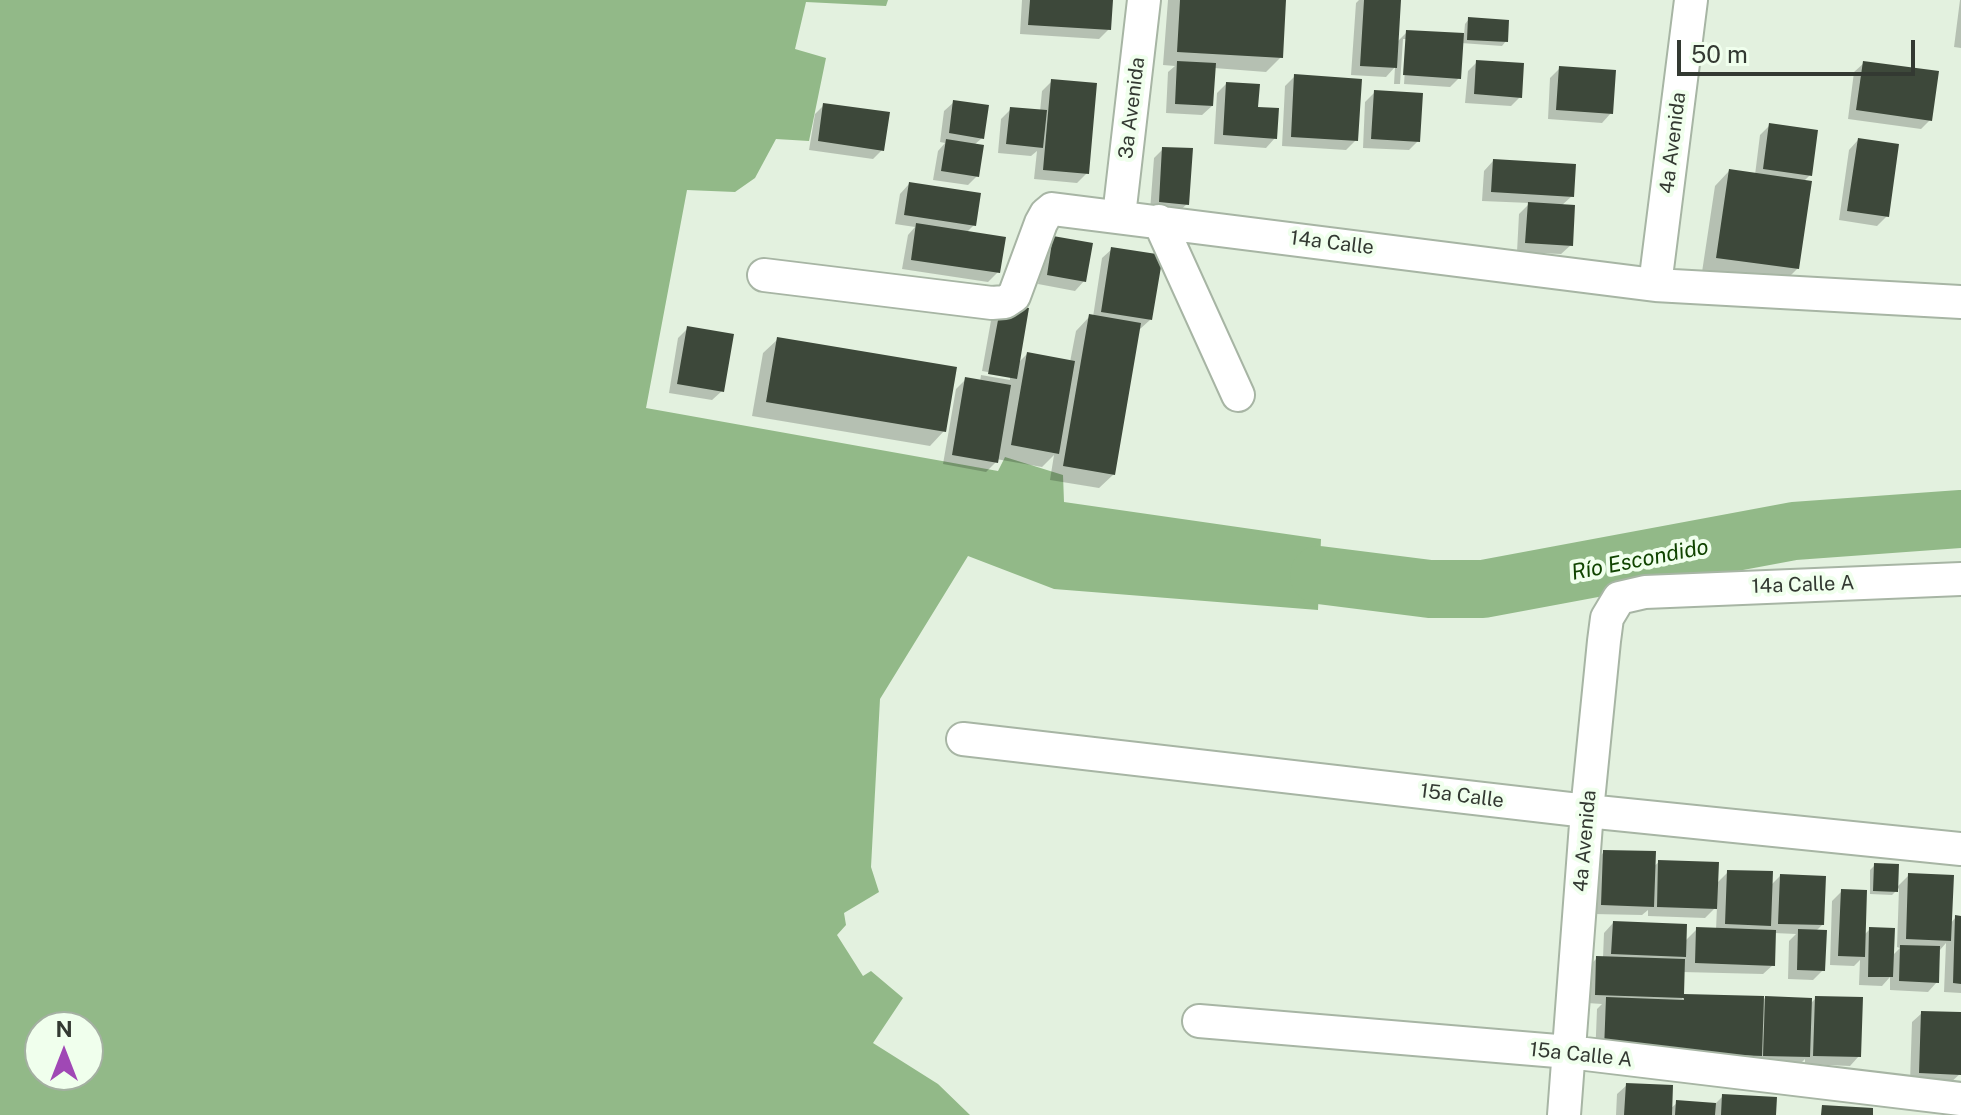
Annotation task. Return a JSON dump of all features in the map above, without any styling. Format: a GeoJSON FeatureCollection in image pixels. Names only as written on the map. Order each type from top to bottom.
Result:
{"type":"FeatureCollection","features":[{"type":"Feature","properties":{"kind":"street","name":"3a Avenida"},"geometry":{"type":"LineString","coordinates":[[1119,216],[1144,0]]}},
{"type":"Feature","properties":{"kind":"street","name":"4a Avenida"},"geometry":{"type":"LineString","coordinates":[[1655,285],[1691,0]]}},
{"type":"Feature","properties":{"kind":"street","name":"14a Calle"},"geometry":{"type":"LineString","coordinates":[[764,275],[992,303],[1005,302],[1014,296],[1041,223],[1052,209],[1655,285],[1961,302]]}},
{"type":"Feature","properties":{"kind":"street"},"geometry":{"type":"LineString","coordinates":[[1159,221],[1238,395]]}},
{"type":"Feature","properties":{"kind":"street","name":"14a Calle A"},"geometry":{"type":"LineString","coordinates":[[1645,592],[1961,579]]}},
{"type":"Feature","properties":{"kind":"street","name":"4a Avenida"},"geometry":{"type":"LineString","coordinates":[[1564,1115],[1587,811],[1607,618],[1619,598],[1645,592]]}},
{"type":"Feature","properties":{"kind":"street","name":"15a Calle"},"geometry":{"type":"LineString","coordinates":[[963,739],[1587,811],[1961,849]]}},
{"type":"Feature","properties":{"kind":"street","name":"15a Calle A"},"geometry":{"type":"LineString","coordinates":[[1199,1021],[1569,1052],[1961,1099]]}},
{"type":"Feature","properties":{"kind":"shaded area"},"geometry":{"type":"Polygon","coordinates":[[[0,0],[888,0],[886,6],[806,2],[795,49],[826,58],[809,141],[776,139],[755,178],[735,192],[687,190],[646,408],[998,471],[1005,457],[1063,475],[1064,502],[1321,539],[1318,610],[1054,589],[968,556],[880,699],[871,867],[879,892],[844,913],[846,925],[837,935],[863,976],[871,971],[903,998],[873,1043],[938,1084],[970,1115],[0,1115],[0,0]]]}},
{"type":"Feature","properties":{"kind":"building"},"geometry":{"type":"Polygon","coordinates":[[[1030,0],[1113,0],[1111,30],[1028,25],[1030,0]]]}},
{"type":"Feature","properties":{"kind":"building"},"geometry":{"type":"Polygon","coordinates":[[[1180,0],[1286,0],[1283,58],[1177,52],[1180,0]]]}},
{"type":"Feature","properties":{"kind":"building"},"geometry":{"type":"Polygon","coordinates":[[[1364,0],[1401,0],[1397,68],[1360,66],[1364,0]]]}},
{"type":"Feature","properties":{"kind":"building"},"geometry":{"type":"Polygon","coordinates":[[[1468,17],[1509,20],[1508,42],[1467,40],[1468,17]]]}},
{"type":"Feature","properties":{"kind":"building"},"geometry":{"type":"Polygon","coordinates":[[[1406,30],[1464,33],[1461,79],[1403,75],[1406,30]]]}},
{"type":"Feature","properties":{"kind":"building"},"geometry":{"type":"Polygon","coordinates":[[[1476,60],[1524,63],[1522,98],[1474,94],[1476,60]]]}},
{"type":"Feature","properties":{"kind":"building"},"geometry":{"type":"Polygon","coordinates":[[[1177,61],[1216,63],[1213,106],[1175,104],[1177,61]]]}},
{"type":"Feature","properties":{"kind":"building"},"geometry":{"type":"Polygon","coordinates":[[[1863,61],[1939,71],[1932,121],[1856,110],[1863,61]]]}},
{"type":"Feature","properties":{"kind":"building"},"geometry":{"type":"Polygon","coordinates":[[[1559,66],[1616,70],[1613,114],[1556,110],[1559,66]]]}},
{"type":"Feature","properties":{"kind":"building"},"geometry":{"type":"Polygon","coordinates":[[[1294,74],[1362,79],[1358,141],[1291,137],[1294,74]]]}},
{"type":"Feature","properties":{"kind":"building"},"geometry":{"type":"Polygon","coordinates":[[[1051,79],[1097,83],[1089,174],[1043,170],[1051,79]]]}},
{"type":"Feature","properties":{"kind":"building"},"geometry":{"type":"Polygon","coordinates":[[[1226,82],[1260,84],[1258,107],[1279,108],[1277,139],[1223,135],[1226,82]]]}},
{"type":"Feature","properties":{"kind":"building"},"geometry":{"type":"Polygon","coordinates":[[[1374,90],[1423,93],[1420,142],[1371,139],[1374,90]]]}},
{"type":"Feature","properties":{"kind":"building"},"geometry":{"type":"Polygon","coordinates":[[[953,100],[989,105],[984,139],[949,133],[953,100]]]}},
{"type":"Feature","properties":{"kind":"building"},"geometry":{"type":"Polygon","coordinates":[[[823,103],[890,112],[884,151],[818,141],[823,103]]]}},
{"type":"Feature","properties":{"kind":"building"},"geometry":{"type":"Polygon","coordinates":[[[1010,107],[1047,110],[1043,148],[1006,144],[1010,107]]]}},
{"type":"Feature","properties":{"kind":"building"},"geometry":{"type":"Polygon","coordinates":[[[1769,123],[1818,130],[1812,176],[1763,169],[1769,123]]]}},
{"type":"Feature","properties":{"kind":"building"},"geometry":{"type":"Polygon","coordinates":[[[1858,138],[1899,144],[1889,217],[1847,211],[1858,138]]]}},
{"type":"Feature","properties":{"kind":"building"},"geometry":{"type":"Polygon","coordinates":[[[946,139],[984,145],[979,177],[941,171],[946,139]]]}},
{"type":"Feature","properties":{"kind":"building"},"geometry":{"type":"Polygon","coordinates":[[[1162,147],[1193,148],[1189,205],[1159,202],[1162,147]]]}},
{"type":"Feature","properties":{"kind":"building"},"geometry":{"type":"Polygon","coordinates":[[[1493,159],[1576,164],[1574,197],[1491,192],[1493,159]]]}},
{"type":"Feature","properties":{"kind":"building"},"geometry":{"type":"Polygon","coordinates":[[[1729,169],[1812,181],[1799,269],[1716,258],[1729,169]]]}},
{"type":"Feature","properties":{"kind":"building"},"geometry":{"type":"Polygon","coordinates":[[[909,182],[981,193],[976,226],[904,215],[909,182]]]}},
{"type":"Feature","properties":{"kind":"building"},"geometry":{"type":"Polygon","coordinates":[[[1528,202],[1575,205],[1573,246],[1525,243],[1528,202]]]}},
{"type":"Feature","properties":{"kind":"building"},"geometry":{"type":"Polygon","coordinates":[[[916,223],[1006,237],[1000,273],[911,260],[916,223]]]}},
{"type":"Feature","properties":{"kind":"building"},"geometry":{"type":"Polygon","coordinates":[[[1053,236],[1093,243],[1086,282],[1047,275],[1053,236]]]}},
{"type":"Feature","properties":{"kind":"building"},"geometry":{"type":"Polygon","coordinates":[[[1111,247],[1163,255],[1152,320],[1101,312],[1111,247]]]}},
{"type":"Feature","properties":{"kind":"building"},"geometry":{"type":"Polygon","coordinates":[[[1001,304],[1029,308],[1017,379],[988,374],[1001,304]]]}},
{"type":"Feature","properties":{"kind":"building"},"geometry":{"type":"Polygon","coordinates":[[[1089,314],[1141,323],[1115,475],[1063,466],[1089,314]]]}},
{"type":"Feature","properties":{"kind":"building"},"geometry":{"type":"Polygon","coordinates":[[[687,326],[734,334],[724,392],[677,384],[687,326]]]}},
{"type":"Feature","properties":{"kind":"building"},"geometry":{"type":"Polygon","coordinates":[[[777,337],[957,367],[946,432],[766,402],[777,337]]]}},
{"type":"Feature","properties":{"kind":"building"},"geometry":{"type":"Polygon","coordinates":[[[1027,352],[1075,361],[1059,454],[1011,445],[1027,352]]]}},
{"type":"Feature","properties":{"kind":"building"},"geometry":{"type":"Polygon","coordinates":[[[965,377],[1011,385],[998,463],[952,455],[965,377]]]}},
{"type":"Feature","properties":{"kind":"building"},"geometry":{"type":"Polygon","coordinates":[[[1603,850],[1656,851],[1654,907],[1601,905],[1603,850]]]}},
{"type":"Feature","properties":{"kind":"building"},"geometry":{"type":"Polygon","coordinates":[[[1658,860],[1719,862],[1717,909],[1657,907],[1658,860]]]}},
{"type":"Feature","properties":{"kind":"building"},"geometry":{"type":"Polygon","coordinates":[[[1874,863],[1899,864],[1898,892],[1873,891],[1874,863]]]}},
{"type":"Feature","properties":{"kind":"building"},"geometry":{"type":"Polygon","coordinates":[[[1727,870],[1773,871],[1771,926],[1725,924],[1727,870]]]}},
{"type":"Feature","properties":{"kind":"building"},"geometry":{"type":"Polygon","coordinates":[[[1908,873],[1954,875],[1951,941],[1906,939],[1908,873]]]}},
{"type":"Feature","properties":{"kind":"building"},"geometry":{"type":"Polygon","coordinates":[[[1780,874],[1826,876],[1824,925],[1778,924],[1780,874]]]}},
{"type":"Feature","properties":{"kind":"building"},"geometry":{"type":"Polygon","coordinates":[[[1841,889],[1867,890],[1865,957],[1838,956],[1841,889]]]}},
{"type":"Feature","properties":{"kind":"building"},"geometry":{"type":"Polygon","coordinates":[[[1955,915],[1961,916],[1961,984],[1953,983],[1955,915]]]}},
{"type":"Feature","properties":{"kind":"building"},"geometry":{"type":"Polygon","coordinates":[[[1613,921],[1687,924],[1686,957],[1611,954],[1613,921]]]}},
{"type":"Feature","properties":{"kind":"building"},"geometry":{"type":"Polygon","coordinates":[[[1696,927],[1776,930],[1775,966],[1695,963],[1696,927]]]}},
{"type":"Feature","properties":{"kind":"building"},"geometry":{"type":"Polygon","coordinates":[[[1869,927],[1895,928],[1893,977],[1868,977],[1869,927]]]}},
{"type":"Feature","properties":{"kind":"building"},"geometry":{"type":"Polygon","coordinates":[[[1798,929],[1827,930],[1825,971],[1797,970],[1798,929]]]}},
{"type":"Feature","properties":{"kind":"building"},"geometry":{"type":"Polygon","coordinates":[[[1900,945],[1940,946],[1939,983],[1899,981],[1900,945]]]}},
{"type":"Feature","properties":{"kind":"building"},"geometry":{"type":"Polygon","coordinates":[[[1596,956],[1685,959],[1684,994],[1764,996],[1762,1056],[1604,1050],[1606,997],[1684,998],[1595,995],[1596,956]]]}},
{"type":"Feature","properties":{"kind":"building"},"geometry":{"type":"Polygon","coordinates":[[[1765,996],[1812,998],[1810,1057],[1763,1056],[1765,996]]]}},
{"type":"Feature","properties":{"kind":"building"},"geometry":{"type":"Polygon","coordinates":[[[1815,996],[1863,997],[1861,1057],[1813,1056],[1815,996]]]}},
{"type":"Feature","properties":{"kind":"building"},"geometry":{"type":"Polygon","coordinates":[[[1921,1011],[1961,1012],[1961,1075],[1919,1073],[1921,1011]]]}},
{"type":"Feature","properties":{"kind":"building"},"geometry":{"type":"Polygon","coordinates":[[[1626,1083],[1673,1085],[1672,1115],[1624,1115],[1626,1083]]]}},
{"type":"Feature","properties":{"kind":"building"},"geometry":{"type":"Polygon","coordinates":[[[1722,1094],[1777,1097],[1776,1115],[1721,1115],[1722,1094]]]}},
{"type":"Feature","properties":{"kind":"building"},"geometry":{"type":"Polygon","coordinates":[[[1676,1100],[1716,1103],[1715,1115],[1675,1115],[1676,1100]]]}},
{"type":"Feature","properties":{"kind":"building"},"geometry":{"type":"Polygon","coordinates":[[[1822,1105],[1873,1108],[1873,1115],[1821,1115],[1822,1105]]]}},
{"type":"Feature","properties":{"kind":"waterway","name":"Río Escondido"},"geometry":{"type":"LineString","coordinates":[[1319,575],[1430,589],[1483,589],[1794,531],[1961,519]]}}]}
